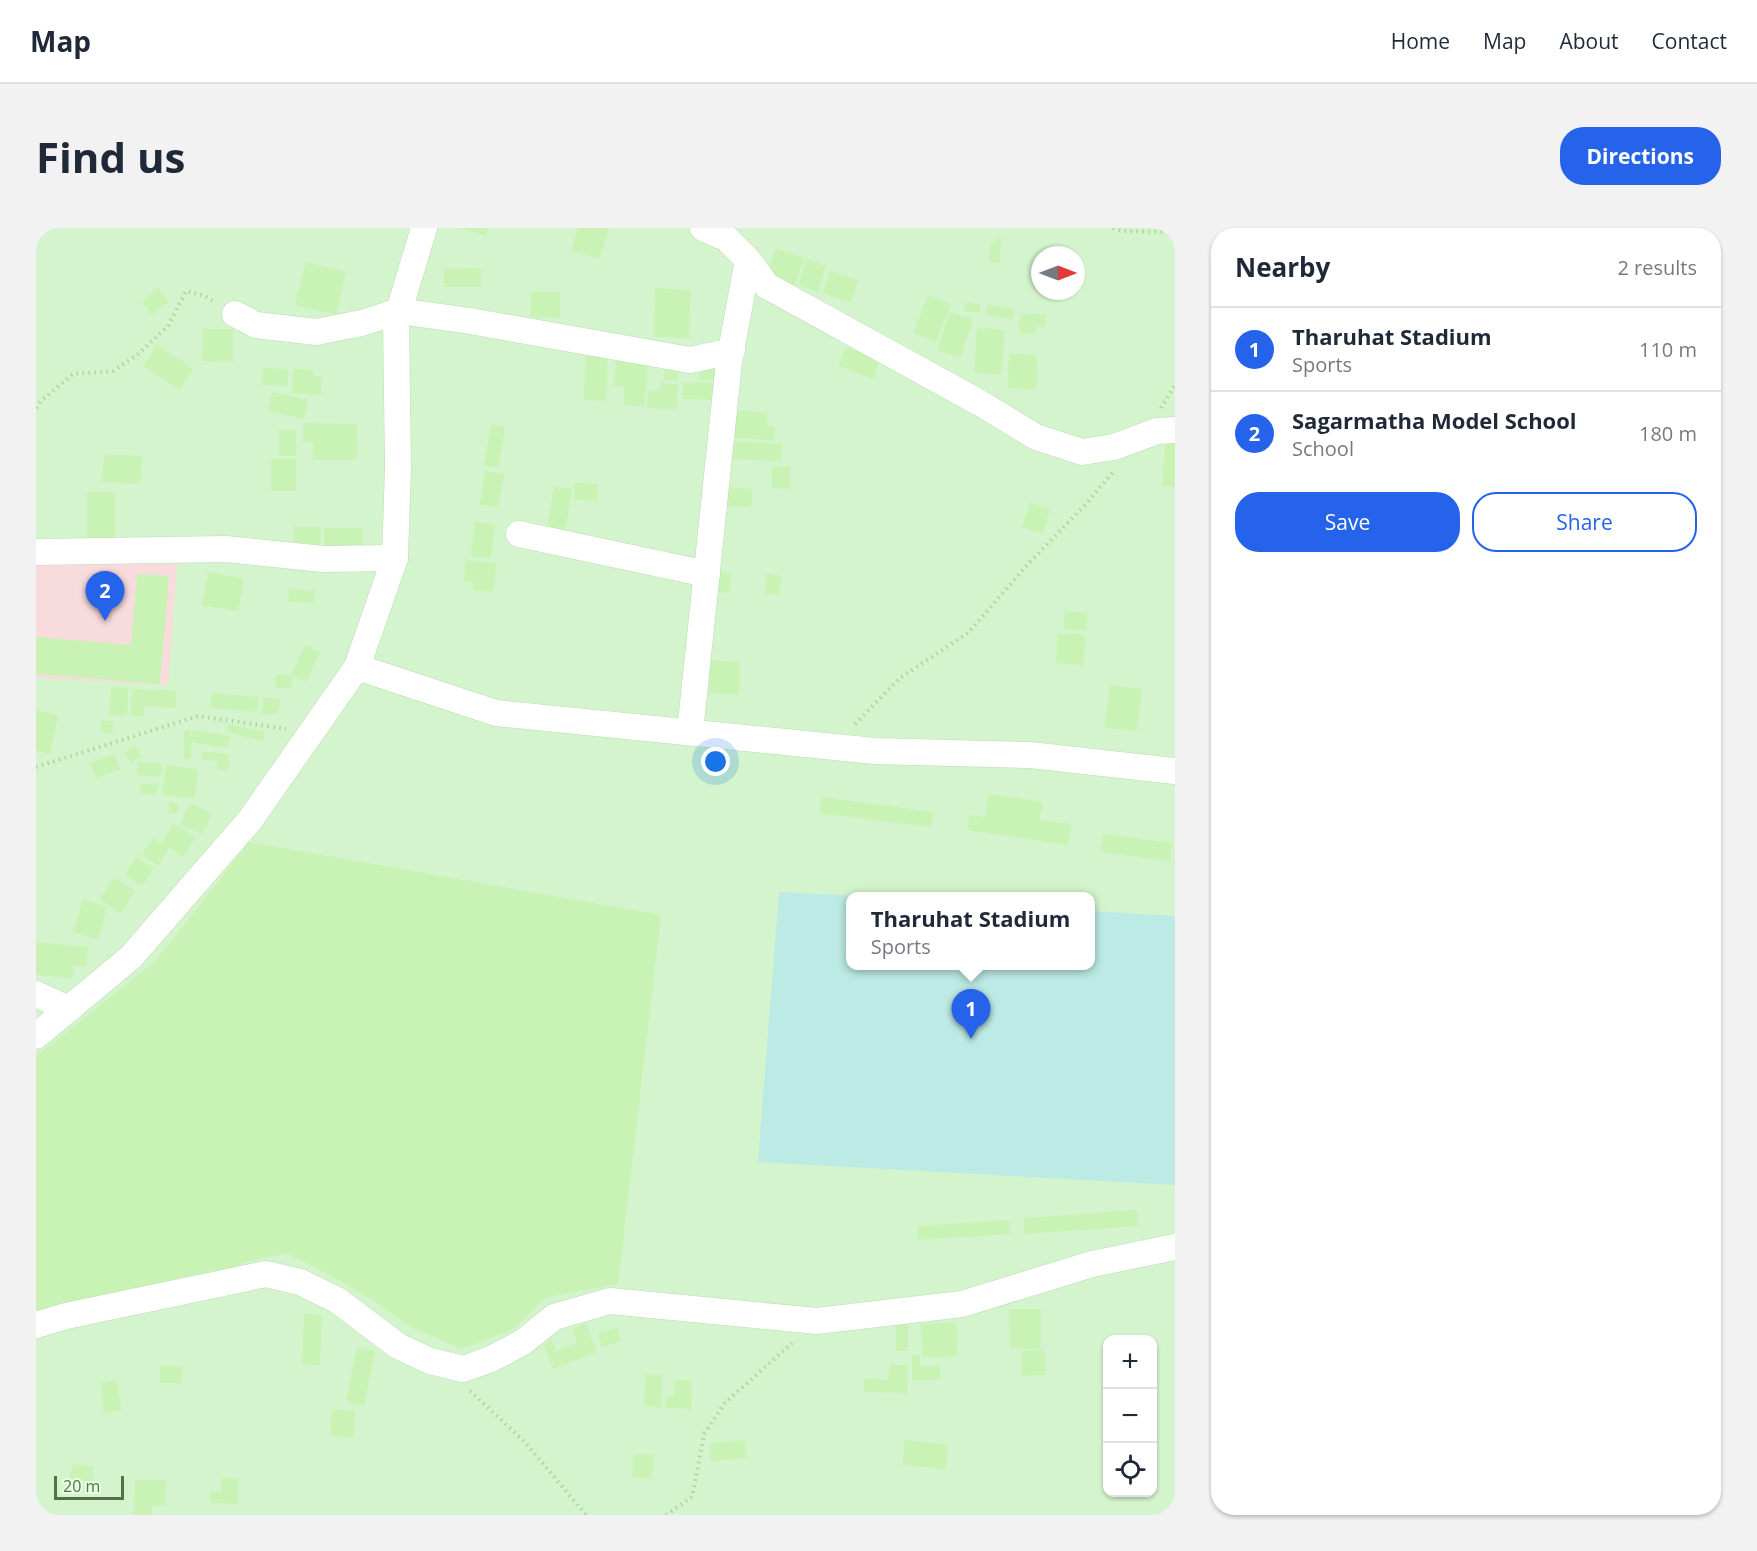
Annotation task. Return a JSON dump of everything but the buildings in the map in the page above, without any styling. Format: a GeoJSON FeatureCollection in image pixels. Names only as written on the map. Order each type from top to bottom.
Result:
{"type":"FeatureCollection","features":[{"type":"Feature","properties":{"kind":"street"},"geometry":{"type":"LineString","coordinates":[[36,1036],[131,957],[250,820],[357,667],[395,558],[398,468],[396,321],[424,228]]}},
{"type":"Feature","properties":{"kind":"street"},"geometry":{"type":"LineString","coordinates":[[703,228],[726,238],[748,260],[767,286],[980,403],[1036,437],[1082,452],[1114,447],[1157,431],[1175,430]]}},
{"type":"Feature","properties":{"kind":"street"},"geometry":{"type":"LineString","coordinates":[[690,732],[732,351],[748,260]]}},
{"type":"Feature","properties":{"kind":"street"},"geometry":{"type":"LineString","coordinates":[[235,314],[256,325],[316,332],[362,323],[399,311],[470,321],[690,360],[732,351]]}},
{"type":"Feature","properties":{"kind":"street"},"geometry":{"type":"LineString","coordinates":[[519,534],[707,574]]}},
{"type":"Feature","properties":{"kind":"street"},"geometry":{"type":"LineString","coordinates":[[36,552],[226,549],[323,559],[395,558]]}},
{"type":"Feature","properties":{"kind":"street"},"geometry":{"type":"LineString","coordinates":[[357,667],[496,712],[875,751],[1030,755],[1175,771]]}},
{"type":"Feature","properties":{"kind":"street"},"geometry":{"type":"LineString","coordinates":[[36,994],[69,1009]]}},
{"type":"Feature","properties":{"kind":"street"},"geometry":{"type":"LineString","coordinates":[[36,1325],[66,1316],[266,1274],[300,1282],[337,1300],[398,1346],[430,1361],[463,1369],[491,1359],[523,1342],[554,1317],[610,1301],[817,1320],[962,1304],[1092,1264],[1175,1247]]}},
{"type":"Feature","properties":{"kind":"path"},"geometry":{"type":"LineString","coordinates":[[1113,228],[1122,231],[1175,232]]}},
{"type":"Feature","properties":{"kind":"path"},"geometry":{"type":"LineString","coordinates":[[36,408],[73,374],[113,371],[137,355],[168,326],[186,291],[206,296],[235,314]]}},
{"type":"Feature","properties":{"kind":"path"},"geometry":{"type":"LineString","coordinates":[[831,747],[900,678],[968,633],[1115,470]]}},
{"type":"Feature","properties":{"kind":"path"},"geometry":{"type":"LineString","coordinates":[[36,767],[198,716],[310,732]]}},
{"type":"Feature","properties":{"kind":"path"},"geometry":{"type":"LineString","coordinates":[[666,1515],[692,1497],[704,1434],[725,1403],[817,1320]]}},
{"type":"Feature","properties":{"kind":"path"},"geometry":{"type":"LineString","coordinates":[[451,1366],[472,1394],[525,1441],[586,1515]]}},
{"type":"Feature","properties":{"kind":"shaded area"},"geometry":{"type":"Polygon","coordinates":[[[36,228],[1175,228],[1175,1515],[36,1515],[36,228]]]}},
{"type":"Feature","properties":{"kind":"shaded area"},"geometry":{"type":"Polygon","coordinates":[[[36,562],[177,564],[168,685],[36,678],[36,562]]]}},
{"type":"Feature","properties":{"kind":"shaded area"},"geometry":{"type":"Polygon","coordinates":[[[779,892],[846,895],[846,970],[1095,970],[1095,911],[1175,916],[1175,1185],[758,1162],[779,892]]]}},
{"type":"Feature","properties":{"kind":"place","name":"Sagarmatha Model School"},"geometry":{"type":"Point","coordinates":[105,621]}},
{"type":"Feature","properties":{"kind":"place","name":"Tharuhat Stadium"},"geometry":{"type":"Point","coordinates":[971,1039]}}]}
